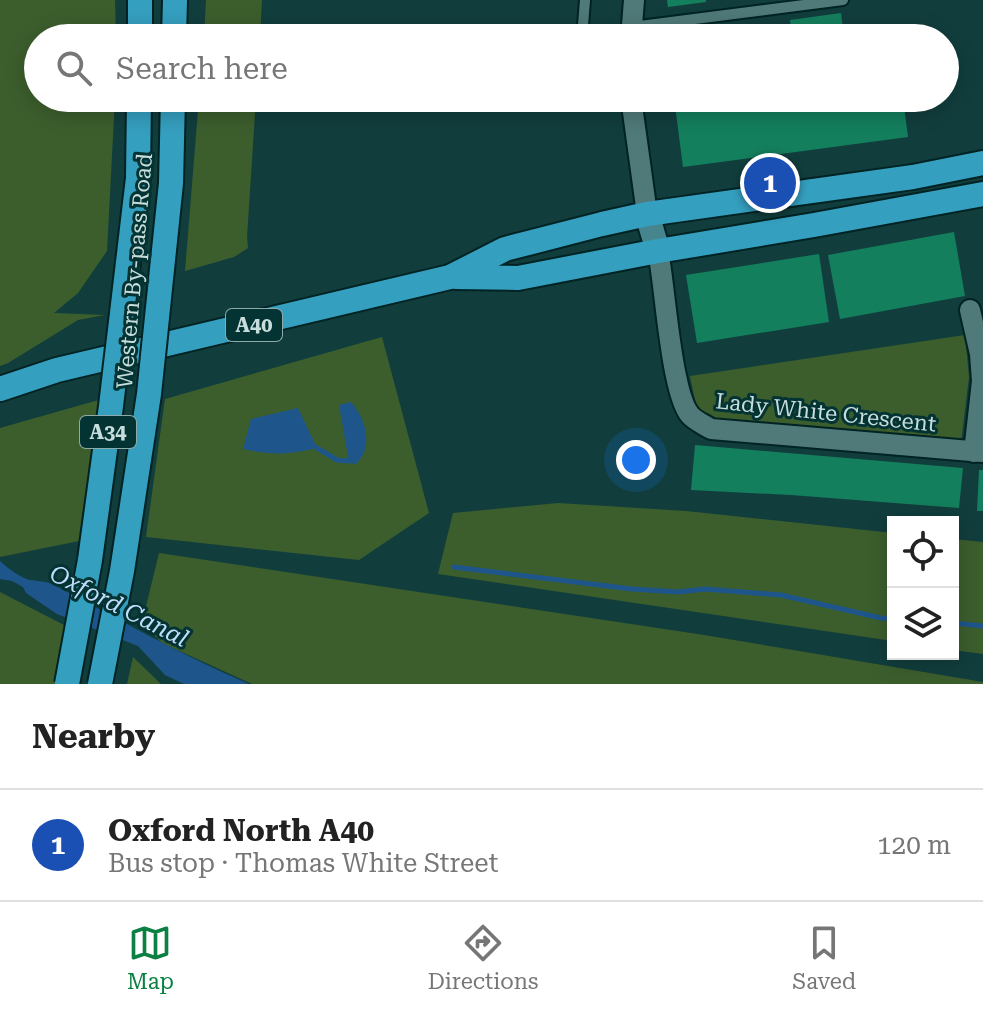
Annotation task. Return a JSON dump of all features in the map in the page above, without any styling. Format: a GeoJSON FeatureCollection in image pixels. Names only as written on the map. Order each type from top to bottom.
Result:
{"type":"FeatureCollection","features":[{"type":"Feature","properties":{"kind":"highway"},"geometry":{"type":"LineString","coordinates":[[140,0],[140,24]]}},
{"type":"Feature","properties":{"kind":"highway"},"geometry":{"type":"LineString","coordinates":[[174,24],[175,0]]}},
{"type":"Feature","properties":{"kind":"highway","name":"Western By-pass Road"},"geometry":{"type":"LineString","coordinates":[[67,684],[93,545],[122,320],[138,178],[139,112]]}},
{"type":"Feature","properties":{"kind":"highway","name":"Western By-pass Road"},"geometry":{"type":"LineString","coordinates":[[100,684],[122,571],[149,394],[171,183],[173,112]]}},
{"type":"Feature","properties":{"kind":"highway","name":"A40"},"geometry":{"type":"LineString","coordinates":[[0,389],[57,370],[450,277],[505,249],[602,224],[647,214],[913,177],[983,163]]}},
{"type":"Feature","properties":{"kind":"highway","name":"A40"},"geometry":{"type":"LineString","coordinates":[[450,277],[518,278],[983,194]]}},
{"type":"Feature","properties":{"kind":"street"},"geometry":{"type":"LineString","coordinates":[[633,24],[634,0]]}},
{"type":"Feature","properties":{"kind":"street"},"geometry":{"type":"LineString","coordinates":[[633,112],[647,214],[658,251]]}},
{"type":"Feature","properties":{"kind":"street","name":"Lady White Crescent"},"geometry":{"type":"LineString","coordinates":[[658,251],[680,392],[690,415],[711,429],[978,452]]}},
{"type":"Feature","properties":{"kind":"street"},"geometry":{"type":"LineString","coordinates":[[970,310],[980,354],[982,381],[978,452]]}},
{"type":"Feature","properties":{"kind":"lane"},"geometry":{"type":"LineString","coordinates":[[583,24],[585,0]]}},
{"type":"Feature","properties":{"kind":"lane"},"geometry":{"type":"LineString","coordinates":[[690,24],[843,0]]}},
{"type":"Feature","properties":{"kind":"green space"},"geometry":{"type":"Polygon","coordinates":[[[0,0],[115,0],[116,24],[24,24],[24,112],[114,112],[107,251],[78,293],[54,313],[105,315],[78,320],[0,366],[0,0]]]}},
{"type":"Feature","properties":{"kind":"green space"},"geometry":{"type":"Polygon","coordinates":[[[206,0],[262,0],[261,24],[205,24],[206,0]]]}},
{"type":"Feature","properties":{"kind":"green space"},"geometry":{"type":"Polygon","coordinates":[[[198,112],[255,112],[248,248],[234,257],[185,271],[198,112]]]}},
{"type":"Feature","properties":{"kind":"green space"},"geometry":{"type":"Polygon","coordinates":[[[965,335],[969,377],[961,443],[711,422],[697,410],[690,376],[965,335]]]}},
{"type":"Feature","properties":{"kind":"green space"},"geometry":{"type":"Polygon","coordinates":[[[382,337],[429,513],[359,560],[146,537],[165,399],[382,337]]]}},
{"type":"Feature","properties":{"kind":"green space"},"geometry":{"type":"Polygon","coordinates":[[[102,399],[84,540],[0,557],[0,428],[102,399]]]}},
{"type":"Feature","properties":{"kind":"green space"},"geometry":{"type":"Polygon","coordinates":[[[558,503],[686,511],[887,532],[887,640],[438,574],[453,513],[558,503]]]}},
{"type":"Feature","properties":{"kind":"green space"},"geometry":{"type":"Polygon","coordinates":[[[959,540],[983,542],[983,654],[959,651],[959,540]]]}},
{"type":"Feature","properties":{"kind":"green space"},"geometry":{"type":"Polygon","coordinates":[[[159,553],[704,635],[983,684],[252,684],[162,643],[142,623],[159,553]]]}},
{"type":"Feature","properties":{"kind":"green space"},"geometry":{"type":"Polygon","coordinates":[[[0,592],[68,627],[56,684],[0,684],[0,592]]]}},
{"type":"Feature","properties":{"kind":"green space"},"geometry":{"type":"Polygon","coordinates":[[[133,657],[161,684],[127,684],[133,657]]]}},
{"type":"Feature","properties":{"kind":"water"},"geometry":{"type":"Polygon","coordinates":[[[351,402],[361,416],[366,433],[365,450],[356,464],[349,463],[339,405],[351,402]]]}},
{"type":"Feature","properties":{"kind":"water"},"geometry":{"type":"Polygon","coordinates":[[[298,408],[317,448],[280,453],[243,449],[251,419],[298,408]]]}},
{"type":"Feature","properties":{"kind":"water"},"geometry":{"type":"Polygon","coordinates":[[[0,561],[22,577],[52,584],[174,649],[249,684],[184,684],[165,675],[138,646],[57,614],[26,593],[23,587],[0,579],[0,561]]]}},
{"type":"Feature","properties":{"kind":"building"},"geometry":{"type":"Polygon","coordinates":[[[667,0],[706,0],[706,2],[668,7],[667,0]]]}},
{"type":"Feature","properties":{"kind":"building"},"geometry":{"type":"Polygon","coordinates":[[[841,13],[842,24],[790,24],[790,20],[841,13]]]}},
{"type":"Feature","properties":{"kind":"building"},"geometry":{"type":"Polygon","coordinates":[[[676,112],[905,112],[908,137],[683,167],[676,112]]]}},
{"type":"Feature","properties":{"kind":"building"},"geometry":{"type":"Polygon","coordinates":[[[954,232],[965,296],[840,319],[828,255],[954,232]]]}},
{"type":"Feature","properties":{"kind":"building"},"geometry":{"type":"Polygon","coordinates":[[[819,254],[829,322],[697,343],[686,275],[819,254]]]}},
{"type":"Feature","properties":{"kind":"building"},"geometry":{"type":"Polygon","coordinates":[[[695,445],[963,468],[959,508],[691,490],[695,445]]]}},
{"type":"Feature","properties":{"kind":"building"},"geometry":{"type":"Polygon","coordinates":[[[979,470],[983,470],[983,511],[977,511],[979,470]]]}},
{"type":"Feature","properties":{"kind":"waterway"},"geometry":{"type":"LineString","coordinates":[[317,448],[337,460],[349,461]]}},
{"type":"Feature","properties":{"kind":"waterway"},"geometry":{"type":"LineString","coordinates":[[454,567],[632,589],[678,592],[705,589],[781,595],[887,618]]}},
{"type":"Feature","properties":{"kind":"waterway"},"geometry":{"type":"LineString","coordinates":[[959,624],[983,626]]}},
{"type":"Feature","properties":{"kind":"place","name":"Oxford North A40"},"geometry":{"type":"Point","coordinates":[770,183]}},
{"type":"Feature","properties":{"kind":"water label","name":"Oxford Canal"},"geometry":{"type":"Point","coordinates":[119,606]}}]}
